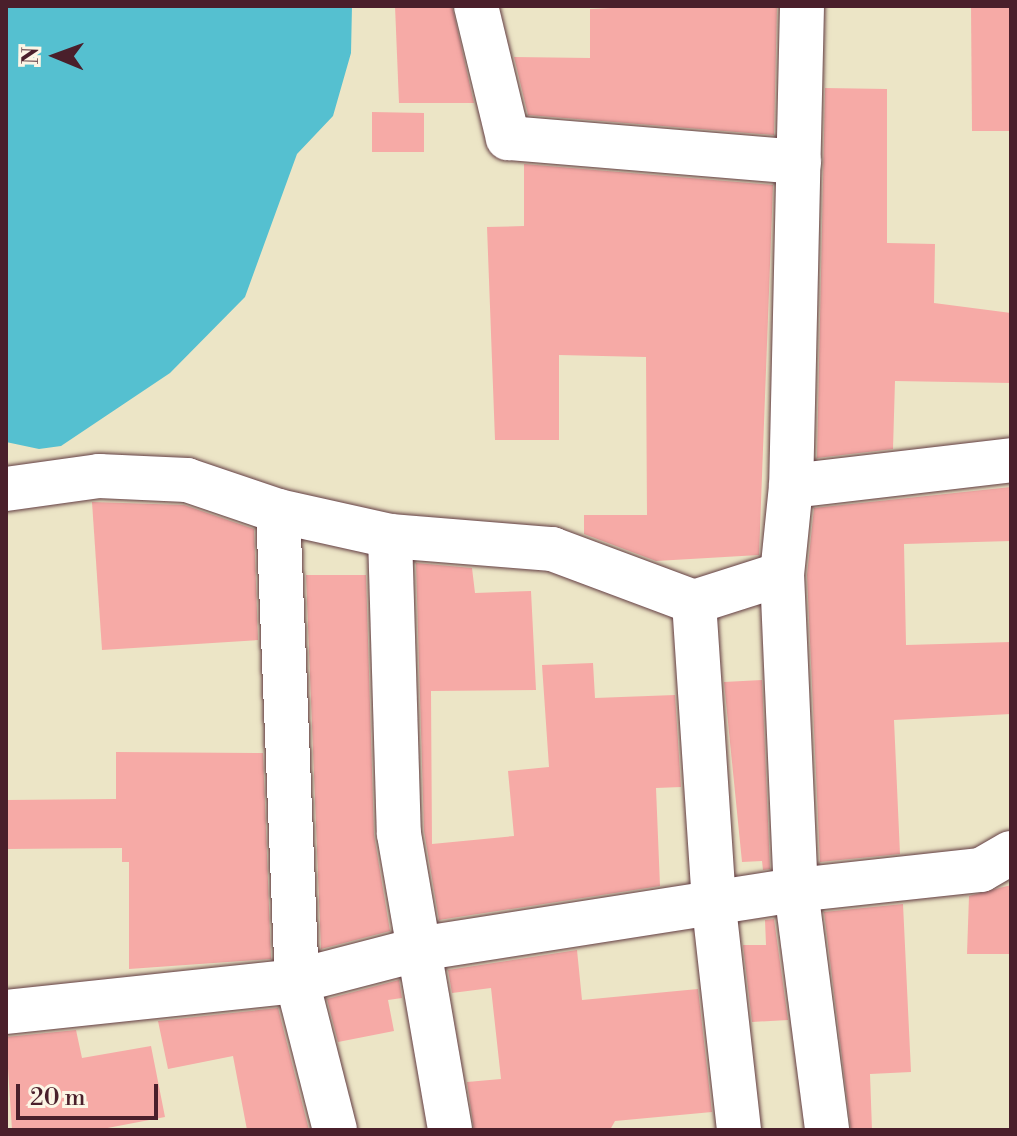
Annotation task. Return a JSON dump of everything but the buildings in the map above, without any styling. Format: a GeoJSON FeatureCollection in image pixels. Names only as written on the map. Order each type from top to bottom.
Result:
{"type":"FeatureCollection","features":[{"type":"Feature","properties":{"kind":"street"},"geometry":{"type":"LineString","coordinates":[[476,6],[508,138],[799,162]]}},
{"type":"Feature","properties":{"kind":"street"},"geometry":{"type":"LineString","coordinates":[[802,6],[791,486],[782,574],[796,890],[827,1130]]}},
{"type":"Feature","properties":{"kind":"street"},"geometry":{"type":"LineString","coordinates":[[791,486],[1011,460]]}},
{"type":"Feature","properties":{"kind":"street"},"geometry":{"type":"LineString","coordinates":[[6,489],[99,476],[187,480],[278,511],[390,536],[552,549],[694,602],[782,574]]}},
{"type":"Feature","properties":{"kind":"street"},"geometry":{"type":"LineString","coordinates":[[278,511],[297,981],[335,1130]]}},
{"type":"Feature","properties":{"kind":"street"},"geometry":{"type":"LineString","coordinates":[[390,536],[399,834],[424,948],[450,1130]]}},
{"type":"Feature","properties":{"kind":"street"},"geometry":{"type":"LineString","coordinates":[[694,602],[714,907],[739,1130]]}},
{"type":"Feature","properties":{"kind":"street"},"geometry":{"type":"LineString","coordinates":[[6,1012],[297,981],[424,948],[714,907],[796,890],[981,870],[1011,853]]}},
{"type":"Feature","properties":{"kind":"water"},"geometry":{"type":"Polygon","coordinates":[[[6,6],[352,6],[351,53],[333,116],[297,154],[245,297],[170,373],[61,446],[39,449],[6,442],[6,6]]]}}]}
